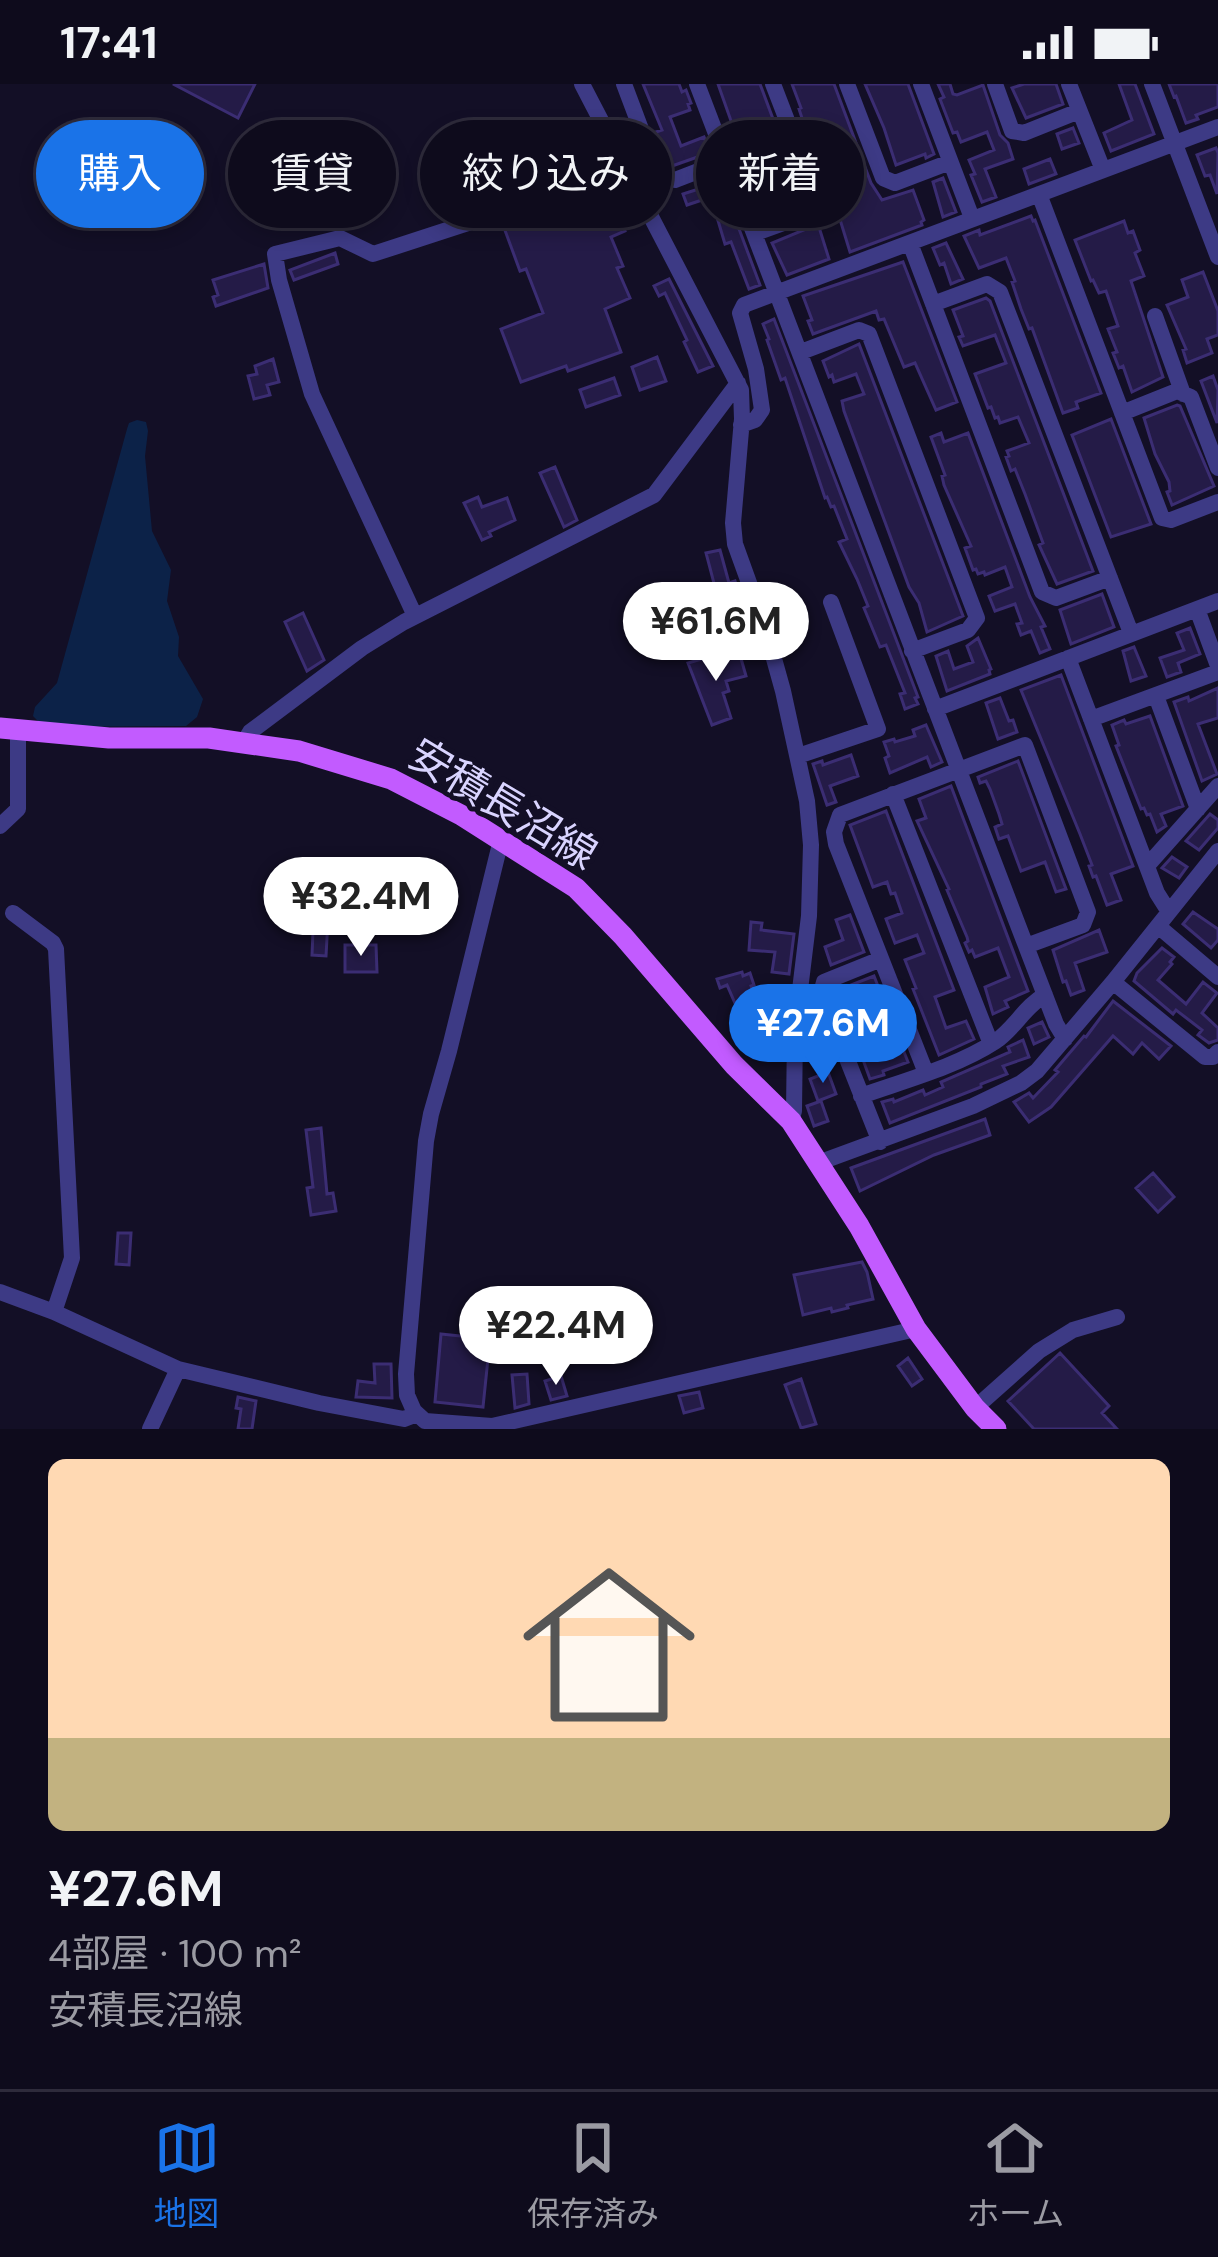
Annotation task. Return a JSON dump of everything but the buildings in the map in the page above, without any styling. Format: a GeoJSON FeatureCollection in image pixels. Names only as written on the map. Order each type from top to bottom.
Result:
{"type":"FeatureCollection","features":[{"type":"Feature","properties":{"kind":"main road","name":"安積長沼線"},"geometry":{"type":"LineString","coordinates":[[9,729],[109,738],[209,738],[299,751],[391,779],[461,815],[576,888],[734,1065],[791,1121],[859,1226],[916,1329],[996,1429]]}},
{"type":"Feature","properties":{"kind":"street"},"geometry":{"type":"LineString","coordinates":[[582,84],[599,120]]}},
{"type":"Feature","properties":{"kind":"street"},"geometry":{"type":"LineString","coordinates":[[624,84],[659,177],[675,180],[696,172]]}},
{"type":"Feature","properties":{"kind":"street"},"geometry":{"type":"LineString","coordinates":[[697,84],[711,120]]}},
{"type":"Feature","properties":{"kind":"street"},"geometry":{"type":"LineString","coordinates":[[756,233],[814,212],[818,201],[773,84]]}},
{"type":"Feature","properties":{"kind":"street"},"geometry":{"type":"LineString","coordinates":[[847,84],[883,178],[896,183],[950,162]]}},
{"type":"Feature","properties":{"kind":"street"},"geometry":{"type":"LineString","coordinates":[[921,84],[972,218]]}},
{"type":"Feature","properties":{"kind":"street"},"geometry":{"type":"LineString","coordinates":[[995,84],[1012,131],[1024,134],[1079,111]]}},
{"type":"Feature","properties":{"kind":"street"},"geometry":{"type":"LineString","coordinates":[[1069,84],[1103,170]]}},
{"type":"Feature","properties":{"kind":"street"},"geometry":{"type":"LineString","coordinates":[[1152,84],[1218,257]]}},
{"type":"Feature","properties":{"kind":"street"},"geometry":{"type":"LineString","coordinates":[[741,425],[755,420],[762,410],[740,313],[744,305],[1218,127]]}},
{"type":"Feature","properties":{"kind":"street"},"geometry":{"type":"LineString","coordinates":[[1039,194],[1162,518],[1171,520],[1218,502]]}},
{"type":"Feature","properties":{"kind":"street"},"geometry":{"type":"LineString","coordinates":[[415,616],[312,394],[275,254],[340,238],[373,254],[453,228]]}},
{"type":"Feature","properties":{"kind":"street"},"geometry":{"type":"LineString","coordinates":[[658,228],[738,383],[741,425],[735,544],[766,630],[807,800],[812,883],[795,1031],[791,1121]]}},
{"type":"Feature","properties":{"kind":"street"},"geometry":{"type":"LineString","coordinates":[[754,228],[912,651],[1065,1039]]}},
{"type":"Feature","properties":{"kind":"street"},"geometry":{"type":"LineString","coordinates":[[910,243],[1042,592],[1056,598],[1110,578]]}},
{"type":"Feature","properties":{"kind":"street"},"geometry":{"type":"LineString","coordinates":[[933,304],[986,284],[1000,292],[1131,633]]}},
{"type":"Feature","properties":{"kind":"street"},"geometry":{"type":"LineString","coordinates":[[1155,316],[1183,394]]}},
{"type":"Feature","properties":{"kind":"street"},"geometry":{"type":"LineString","coordinates":[[801,352],[859,330],[869,334],[977,618],[968,630],[912,651]]}},
{"type":"Feature","properties":{"kind":"street"},"geometry":{"type":"LineString","coordinates":[[244,742],[323,676],[415,616],[654,495],[738,383]]}},
{"type":"Feature","properties":{"kind":"street"},"geometry":{"type":"LineString","coordinates":[[1122,413],[1177,392],[1191,397],[1218,468]]}},
{"type":"Feature","properties":{"kind":"street"},"geometry":{"type":"LineString","coordinates":[[935,709],[1218,601]]}},
{"type":"Feature","properties":{"kind":"street"},"geometry":{"type":"LineString","coordinates":[[798,756],[878,729],[831,602]]}},
{"type":"Feature","properties":{"kind":"street"},"geometry":{"type":"LineString","coordinates":[[1091,719],[1218,669],[1197,609]]}},
{"type":"Feature","properties":{"kind":"street"},"geometry":{"type":"LineString","coordinates":[[1069,658],[1163,919],[1215,968]]}},
{"type":"Feature","properties":{"kind":"street"},"geometry":{"type":"LineString","coordinates":[[1156,696],[1198,809]]}},
{"type":"Feature","properties":{"kind":"street"},"geometry":{"type":"LineString","coordinates":[[0,826],[19,809],[9,729]]}},
{"type":"Feature","properties":{"kind":"street"},"geometry":{"type":"LineString","coordinates":[[926,1073],[834,832],[840,815],[1025,745],[1088,912],[1083,925],[1026,946]]}},
{"type":"Feature","properties":{"kind":"street"},"geometry":{"type":"LineString","coordinates":[[1147,866],[1218,786]]}},
{"type":"Feature","properties":{"kind":"street"},"geometry":{"type":"LineString","coordinates":[[893,794],[991,1044]]}},
{"type":"Feature","properties":{"kind":"street"},"geometry":{"type":"LineString","coordinates":[[422,1422],[407,1395],[406,1374],[426,1141],[501,840]]}},
{"type":"Feature","properties":{"kind":"street"},"geometry":{"type":"LineString","coordinates":[[818,1163],[1009,1090],[1037,1071],[1218,851]]}},
{"type":"Feature","properties":{"kind":"street"},"geometry":{"type":"LineString","coordinates":[[13,913],[56,950],[72,1258],[54,1312]]}},
{"type":"Feature","properties":{"kind":"street"},"geometry":{"type":"LineString","coordinates":[[880,1142],[821,993],[824,982],[881,959]]}},
{"type":"Feature","properties":{"kind":"street"},"geometry":{"type":"LineString","coordinates":[[1113,982],[1205,1058],[1218,1052]]}},
{"type":"Feature","properties":{"kind":"street"},"geometry":{"type":"LineString","coordinates":[[861,1096],[991,1044],[1045,995]]}},
{"type":"Feature","properties":{"kind":"street"},"geometry":{"type":"LineString","coordinates":[[0,1292],[178,1369],[319,1403],[477,1427],[504,1425],[916,1329]]}},
{"type":"Feature","properties":{"kind":"street"},"geometry":{"type":"LineString","coordinates":[[975,1408],[1039,1351],[1073,1330],[1117,1317]]}},
{"type":"Feature","properties":{"kind":"street"},"geometry":{"type":"LineString","coordinates":[[150,1429],[178,1369]]}},
{"type":"Feature","properties":{"kind":"water"},"geometry":{"type":"Polygon","coordinates":[[[137,420],[146,422],[148,431],[145,456],[152,531],[171,570],[167,601],[179,637],[178,656],[203,699],[197,717],[186,726],[44,727],[33,716],[35,707],[57,683],[127,429],[137,420]]]}}]}
